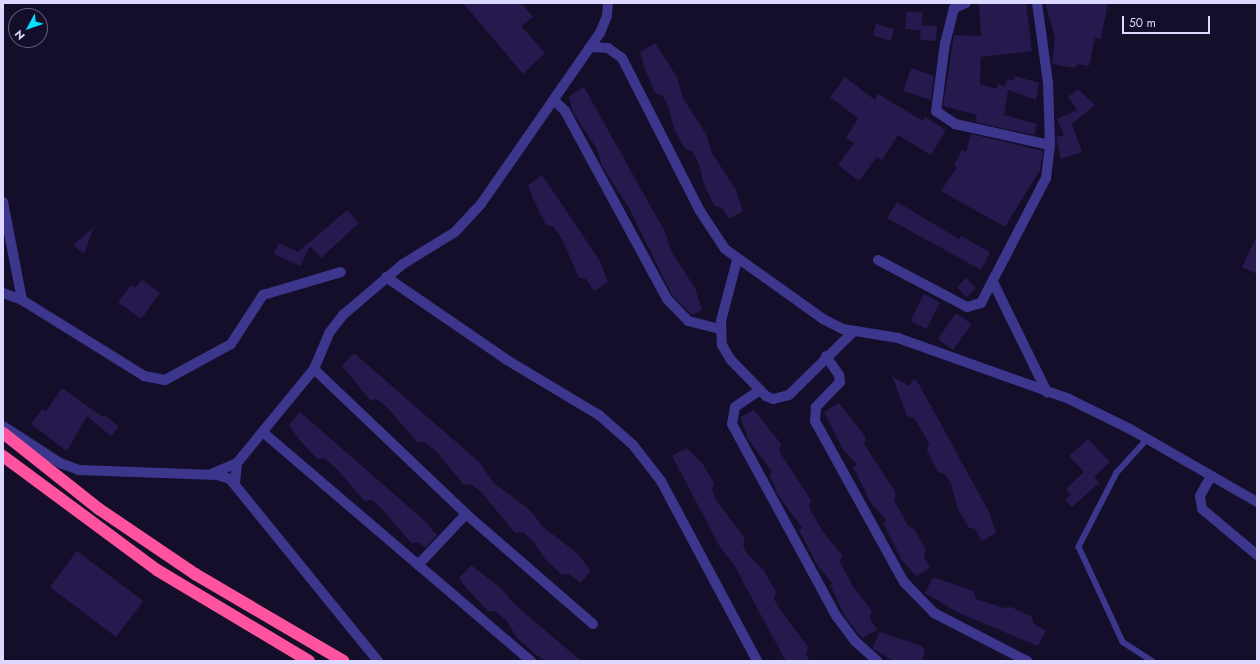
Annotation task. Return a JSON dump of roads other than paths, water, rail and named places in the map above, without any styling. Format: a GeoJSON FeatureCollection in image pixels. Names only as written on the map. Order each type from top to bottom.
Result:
{"type":"FeatureCollection","features":[{"type":"Feature","properties":{"kind":"highway"},"geometry":{"type":"LineString","coordinates":[[3,433],[99,509],[195,574],[343,661]]}},
{"type":"Feature","properties":{"kind":"highway"},"geometry":{"type":"LineString","coordinates":[[3,456],[157,570],[309,661]]}},
{"type":"Feature","properties":{"kind":"street"},"geometry":{"type":"LineString","coordinates":[[210,474],[237,463],[264,434],[314,369],[329,333],[343,315],[386,277],[455,232],[470,215],[508,169],[590,47],[608,16],[608,3]]}},
{"type":"Feature","properties":{"kind":"street"},"geometry":{"type":"LineString","coordinates":[[966,3],[954,8],[949,29],[936,111],[955,124],[1050,145]]}},
{"type":"Feature","properties":{"kind":"street"},"geometry":{"type":"LineString","coordinates":[[878,260],[967,307],[981,303],[1039,195],[1046,178],[1050,145],[1048,83],[1037,3]]}},
{"type":"Feature","properties":{"kind":"street"},"geometry":{"type":"LineString","coordinates":[[590,47],[608,48],[622,58],[713,233],[738,260],[823,319],[854,331],[898,338],[1089,408],[1148,439],[1257,502]]}},
{"type":"Feature","properties":{"kind":"street"},"geometry":{"type":"LineString","coordinates":[[554,100],[565,111],[666,299],[688,321],[720,329]]}},
{"type":"Feature","properties":{"kind":"street"},"geometry":{"type":"LineString","coordinates":[[3,202],[22,300]]}},
{"type":"Feature","properties":{"kind":"street"},"geometry":{"type":"LineString","coordinates":[[738,260],[720,329],[725,352],[760,390],[773,399],[789,395],[826,356],[854,331]]}},
{"type":"Feature","properties":{"kind":"street"},"geometry":{"type":"LineString","coordinates":[[3,293],[22,300],[144,376],[164,380],[231,344],[263,294],[341,272]]}},
{"type":"Feature","properties":{"kind":"street"},"geometry":{"type":"LineString","coordinates":[[386,277],[507,360],[599,415],[633,445],[661,481],[757,661]]}},
{"type":"Feature","properties":{"kind":"street"},"geometry":{"type":"LineString","coordinates":[[993,282],[1047,392]]}},
{"type":"Feature","properties":{"kind":"street"},"geometry":{"type":"LineString","coordinates":[[826,356],[839,376],[840,382],[816,407],[815,421],[904,582],[934,612],[1027,661]]}},
{"type":"Feature","properties":{"kind":"street"},"geometry":{"type":"LineString","coordinates":[[314,369],[466,514],[593,624]]}},
{"type":"Feature","properties":{"kind":"street"},"geometry":{"type":"LineString","coordinates":[[760,390],[735,407],[732,424],[837,617],[855,641],[877,661]]}},
{"type":"Feature","properties":{"kind":"street"},"geometry":{"type":"LineString","coordinates":[[3,426],[51,458],[79,470],[210,474],[235,483],[360,643],[378,661]]}},
{"type":"Feature","properties":{"kind":"street"},"geometry":{"type":"LineString","coordinates":[[264,434],[531,661]]}},
{"type":"Feature","properties":{"kind":"street"},"geometry":{"type":"LineString","coordinates":[[235,483],[237,463]]}},
{"type":"Feature","properties":{"kind":"street"},"geometry":{"type":"LineString","coordinates":[[1211,476],[1200,496],[1202,509],[1257,555]]}},
{"type":"Feature","properties":{"kind":"street"},"geometry":{"type":"LineString","coordinates":[[418,565],[466,514]]}},
{"type":"Feature","properties":{"kind":"lane"},"geometry":{"type":"LineString","coordinates":[[1148,439],[1117,473],[1079,547],[1123,642],[1152,661]]}}]}
